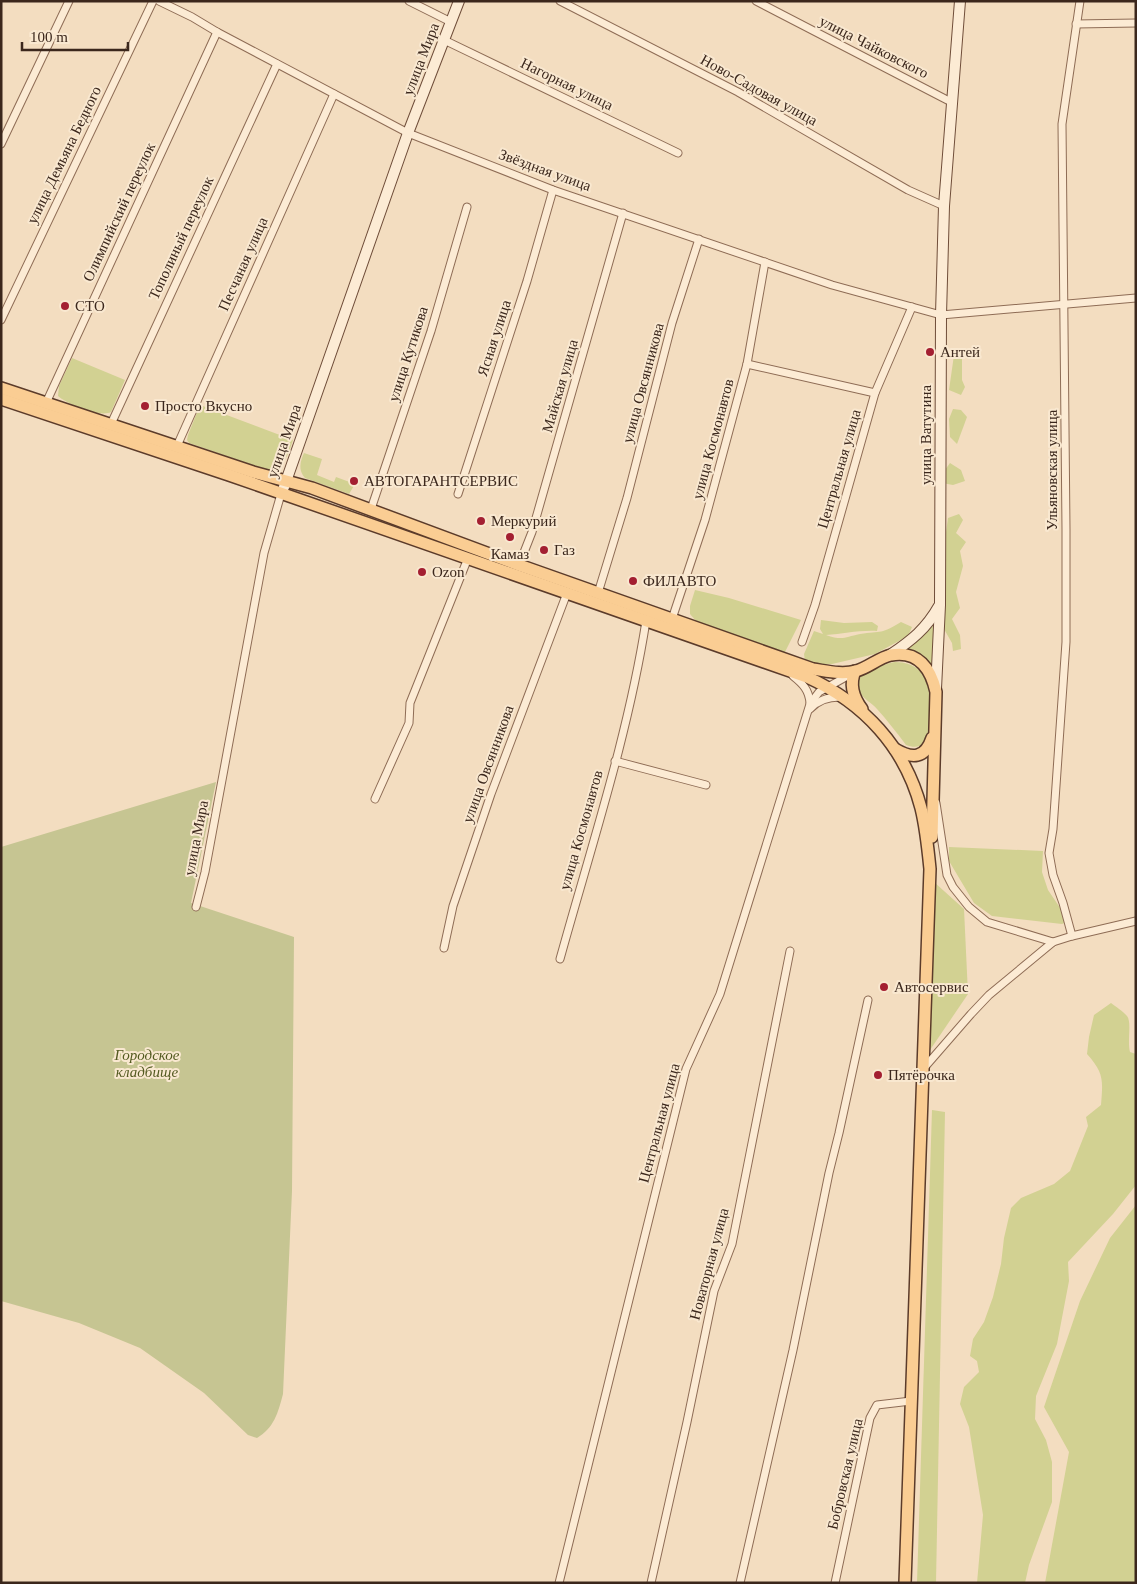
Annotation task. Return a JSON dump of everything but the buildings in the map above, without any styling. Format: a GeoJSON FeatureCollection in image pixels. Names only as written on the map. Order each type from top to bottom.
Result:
{"type":"FeatureCollection","features":[{"type":"Feature","properties":{"kind":"main road","name":"улица Мира"},"geometry":{"type":"LineString","coordinates":[[281,494],[408,133],[459,1]]}},
{"type":"Feature","properties":{"kind":"main road","name":"улица Ватутина"},"geometry":{"type":"LineString","coordinates":[[930,869],[940,605],[941,314],[944,206],[960,1]]}},
{"type":"Feature","properties":{"kind":"main road"},"geometry":{"type":"LineString","coordinates":[[1,388],[253,472],[371,509],[519,565],[813,669],[842,673],[856,671],[890,656],[919,634],[931,620],[940,605]]}},
{"type":"Feature","properties":{"kind":"main road"},"geometry":{"type":"LineString","coordinates":[[1,399],[468,558],[787,671],[827,687],[844,697],[863,712],[883,733],[907,770],[922,810],[930,869],[905,1583]]}},
{"type":"Feature","properties":{"kind":"main road"},"geometry":{"type":"LineString","coordinates":[[890,656],[907,656],[920,661],[929,671],[936,692]]}},
{"type":"Feature","properties":{"kind":"main road"},"geometry":{"type":"LineString","coordinates":[[856,671],[852,681],[853,692],[863,712]]}},
{"type":"Feature","properties":{"kind":"main road"},"geometry":{"type":"LineString","coordinates":[[895,749],[906,756],[913,757],[918,755],[925,752],[930,745],[934,733]]}},
{"type":"Feature","properties":{"kind":"street"},"geometry":{"type":"LineString","coordinates":[[1,144],[69,1]]}},
{"type":"Feature","properties":{"kind":"street","name":"улица Демьяна Бедного"},"geometry":{"type":"LineString","coordinates":[[1,320],[153,1]]}},
{"type":"Feature","properties":{"kind":"street","name":"Звёздная улица"},"geometry":{"type":"LineString","coordinates":[[159,1],[408,133],[553,190],[765,262],[832,284],[941,314]]}},
{"type":"Feature","properties":{"kind":"street"},"geometry":{"type":"LineString","coordinates":[[409,1],[451,22]]}},
{"type":"Feature","properties":{"kind":"street","name":"Ново-Садовая улица"},"geometry":{"type":"LineString","coordinates":[[560,1],[738,92],[908,190],[944,206]]}},
{"type":"Feature","properties":{"kind":"street","name":"улица Чайковского"},"geometry":{"type":"LineString","coordinates":[[756,1],[953,103]]}},
{"type":"Feature","properties":{"kind":"street","name":"Ульяновская улица"},"geometry":{"type":"LineString","coordinates":[[1072,936],[1053,875],[1050,853],[1066,642],[1062,133],[1080,1]]}},
{"type":"Feature","properties":{"kind":"street"},"geometry":{"type":"LineString","coordinates":[[1076,24],[1136,23]]}},
{"type":"Feature","properties":{"kind":"street","name":"Олимпийский переулок"},"geometry":{"type":"LineString","coordinates":[[46,403],[217,32]]}},
{"type":"Feature","properties":{"kind":"street","name":"Нагорная улица"},"geometry":{"type":"LineString","coordinates":[[444,40],[678,153]]}},
{"type":"Feature","properties":{"kind":"street","name":"Тополиный переулок"},"geometry":{"type":"LineString","coordinates":[[111,424],[276,64]]}},
{"type":"Feature","properties":{"kind":"street","name":"Песчаная улица"},"geometry":{"type":"LineString","coordinates":[[177,446],[334,94]]}},
{"type":"Feature","properties":{"kind":"street","name":"Ясная улица"},"geometry":{"type":"LineString","coordinates":[[458,494],[527,280],[553,190]]}},
{"type":"Feature","properties":{"kind":"street","name":"улица Кутикова"},"geometry":{"type":"LineString","coordinates":[[371,509],[431,331],[467,207]]}},
{"type":"Feature","properties":{"kind":"street","name":"Майская улица"},"geometry":{"type":"LineString","coordinates":[[519,565],[532,532],[623,213]]}},
{"type":"Feature","properties":{"kind":"street","name":"улица Овсянникова"},"geometry":{"type":"LineString","coordinates":[[598,593],[627,498],[672,323],[699,239]]}},
{"type":"Feature","properties":{"kind":"street","name":"улица Космонавтов"},"geometry":{"type":"LineString","coordinates":[[672,619],[706,520],[748,364],[765,262]]}},
{"type":"Feature","properties":{"kind":"street"},"geometry":{"type":"LineString","coordinates":[[941,314],[1136,298]]}},
{"type":"Feature","properties":{"kind":"street","name":"Центральная улица"},"geometry":{"type":"LineString","coordinates":[[802,642],[815,604],[875,393],[912,306]]}},
{"type":"Feature","properties":{"kind":"street"},"geometry":{"type":"LineString","coordinates":[[748,364],[875,393]]}},
{"type":"Feature","properties":{"kind":"street","name":"улица Мира"},"geometry":{"type":"LineString","coordinates":[[196,907],[207,862],[264,553],[281,494]]}},
{"type":"Feature","properties":{"kind":"street"},"geometry":{"type":"LineString","coordinates":[[375,799],[409,723],[410,702],[468,558]]}},
{"type":"Feature","properties":{"kind":"street","name":"улица Овсянникова"},"geometry":{"type":"LineString","coordinates":[[444,948],[453,906],[491,794],[567,593]]}},
{"type":"Feature","properties":{"kind":"street","name":"улица Космонавтов"},"geometry":{"type":"LineString","coordinates":[[560,959],[639,668],[646,620]]}},
{"type":"Feature","properties":{"kind":"street"},"geometry":{"type":"LineString","coordinates":[[787,671],[803,683],[809,696],[810,704]]}},
{"type":"Feature","properties":{"kind":"street","name":"Центральная улица"},"geometry":{"type":"LineString","coordinates":[[559,1583],[686,1069],[720,994],[810,704],[819,692],[856,671]]}},
{"type":"Feature","properties":{"kind":"street"},"geometry":{"type":"LineString","coordinates":[[807,714],[821,700],[829,697],[844,697]]}},
{"type":"Feature","properties":{"kind":"street"},"geometry":{"type":"LineString","coordinates":[[615,761],[706,785]]}},
{"type":"Feature","properties":{"kind":"street"},"geometry":{"type":"LineString","coordinates":[[933,788],[939,814],[947,875],[953,887],[969,908],[987,922],[1053,942]]}},
{"type":"Feature","properties":{"kind":"street"},"geometry":{"type":"LineString","coordinates":[[924,1068],[989,995],[1053,942],[1136,921]]}},
{"type":"Feature","properties":{"kind":"street","name":"Новаторная улица"},"geometry":{"type":"LineString","coordinates":[[651,1583],[714,1291],[732,1244],[790,951]]}},
{"type":"Feature","properties":{"kind":"street"},"geometry":{"type":"LineString","coordinates":[[740,1583],[791,1360],[829,1173],[868,1000]]}},
{"type":"Feature","properties":{"kind":"street","name":"Бобровская улица"},"geometry":{"type":"LineString","coordinates":[[835,1583],[870,1418],[877,1406],[911,1401]]}},
{"type":"Feature","properties":{"kind":"shaded area"},"geometry":{"type":"Polygon","coordinates":[[[954,355],[962,355],[962,380],[965,387],[961,395],[949,390],[954,355]]]}},
{"type":"Feature","properties":{"kind":"shaded area"},"geometry":{"type":"Polygon","coordinates":[[[72,358],[125,380],[111,412],[92,412],[58,396],[59,386],[72,358]]]}},
{"type":"Feature","properties":{"kind":"shaded area"},"geometry":{"type":"Polygon","coordinates":[[[200,405],[293,440],[284,460],[278,467],[267,470],[189,443],[187,440],[188,435],[200,405]]]}},
{"type":"Feature","properties":{"kind":"shaded area"},"geometry":{"type":"Polygon","coordinates":[[[953,409],[961,410],[967,417],[957,444],[950,437],[949,419],[953,409]]]}},
{"type":"Feature","properties":{"kind":"shaded area"},"geometry":{"type":"Polygon","coordinates":[[[304,453],[322,459],[317,475],[334,482],[336,477],[355,484],[349,494],[305,478],[300,466],[304,453]]]}},
{"type":"Feature","properties":{"kind":"shaded area"},"geometry":{"type":"Polygon","coordinates":[[[950,463],[961,470],[965,481],[953,485],[942,483],[942,474],[950,463]]]}},
{"type":"Feature","properties":{"kind":"shaded area"},"geometry":{"type":"Polygon","coordinates":[[[959,514],[963,520],[956,533],[966,542],[960,551],[963,566],[956,592],[960,608],[952,619],[960,635],[961,649],[953,651],[952,643],[944,629],[946,532],[948,518],[959,514]]]}},
{"type":"Feature","properties":{"kind":"shaded area"},"geometry":{"type":"Polygon","coordinates":[[[695,590],[729,598],[801,620],[784,654],[696,621],[690,614],[690,606],[695,590]]]}},
{"type":"Feature","properties":{"kind":"shaded area"},"geometry":{"type":"Polygon","coordinates":[[[821,620],[844,623],[872,622],[878,626],[877,631],[826,635],[840,638],[890,629],[901,622],[912,627],[908,636],[875,654],[832,664],[815,664],[805,661],[804,654],[814,631],[823,634],[820,629],[821,620]]]}},
{"type":"Feature","properties":{"kind":"shaded area"},"geometry":{"type":"Polygon","coordinates":[[[935,621],[934,669],[921,656],[903,652],[924,635],[935,621]]]}},
{"type":"Feature","properties":{"kind":"shaded area"},"geometry":{"type":"Polygon","coordinates":[[[895,662],[908,664],[918,669],[924,676],[928,686],[930,708],[929,731],[925,742],[919,746],[906,745],[881,713],[861,694],[858,685],[859,679],[869,671],[895,662]]]}},
{"type":"Feature","properties":{"kind":"shaded area"},"geometry":{"type":"Polygon","coordinates":[[[949,847],[1043,851],[1042,872],[1048,890],[1069,921],[1062,924],[992,916],[974,903],[949,861],[949,847]]]}},
{"type":"Feature","properties":{"kind":"shaded area"},"geometry":{"type":"Polygon","coordinates":[[[934,882],[964,909],[968,994],[930,1050],[934,882]]]}},
{"type":"Feature","properties":{"kind":"shaded area"},"geometry":{"type":"Polygon","coordinates":[[[1111,1003],[1127,1016],[1130,1052],[1136,1054],[1136,1185],[1113,1214],[1068,1262],[1069,1281],[1057,1344],[1036,1396],[1035,1419],[1046,1440],[1052,1462],[1052,1502],[1029,1565],[1025,1583],[977,1583],[983,1515],[969,1427],[960,1404],[964,1387],[979,1372],[977,1361],[970,1356],[973,1339],[984,1322],[993,1297],[1011,1208],[1021,1198],[1054,1184],[1070,1171],[1088,1126],[1086,1117],[1101,1105],[1101,1077],[1097,1066],[1087,1054],[1094,1015],[1111,1003]]]}},
{"type":"Feature","properties":{"kind":"shaded area"},"geometry":{"type":"Polygon","coordinates":[[[932,1110],[945,1112],[936,1583],[917,1583],[932,1110]]]}},
{"type":"Feature","properties":{"kind":"shaded area"},"geometry":{"type":"Polygon","coordinates":[[[1136,1205],[1136,1583],[1045,1583],[1069,1452],[1044,1407],[1080,1301],[1110,1238],[1136,1205]]]}},
{"type":"Feature","properties":{"kind":"green space","name":"Городское кладбище"},"geometry":{"type":"Polygon","coordinates":[[[216,782],[191,903],[294,937],[292,1191],[283,1394],[277,1414],[271,1425],[268,1430],[257,1438],[248,1435],[204,1393],[140,1348],[79,1323],[1,1301],[1,847],[216,782]]]}},
{"type":"Feature","properties":{"kind":"place","name":"СТО"},"geometry":{"type":"Point","coordinates":[65,306]}},
{"type":"Feature","properties":{"kind":"place","name":"Антей"},"geometry":{"type":"Point","coordinates":[930,352]}},
{"type":"Feature","properties":{"kind":"place","name":"Просто Вкусно"},"geometry":{"type":"Point","coordinates":[145,406]}},
{"type":"Feature","properties":{"kind":"place","name":"АВТОГАРАНТСЕРВИС"},"geometry":{"type":"Point","coordinates":[354,481]}},
{"type":"Feature","properties":{"kind":"place","name":"Меркурий"},"geometry":{"type":"Point","coordinates":[481,521]}},
{"type":"Feature","properties":{"kind":"place","name":"Камаз"},"geometry":{"type":"Point","coordinates":[510,537]}},
{"type":"Feature","properties":{"kind":"place","name":"Газ"},"geometry":{"type":"Point","coordinates":[544,550]}},
{"type":"Feature","properties":{"kind":"place","name":"Ozon"},"geometry":{"type":"Point","coordinates":[422,572]}},
{"type":"Feature","properties":{"kind":"place","name":"ФИЛАВТО"},"geometry":{"type":"Point","coordinates":[633,581]}},
{"type":"Feature","properties":{"kind":"place","name":"Автосервис"},"geometry":{"type":"Point","coordinates":[884,987]}},
{"type":"Feature","properties":{"kind":"place","name":"Пятёрочка"},"geometry":{"type":"Point","coordinates":[878,1075]}}]}
